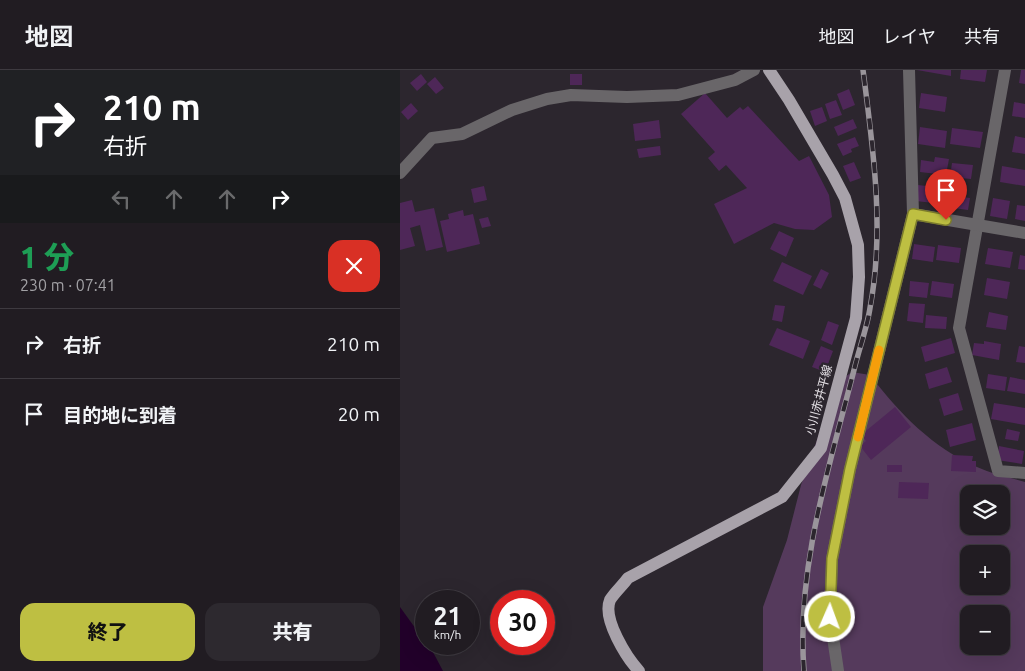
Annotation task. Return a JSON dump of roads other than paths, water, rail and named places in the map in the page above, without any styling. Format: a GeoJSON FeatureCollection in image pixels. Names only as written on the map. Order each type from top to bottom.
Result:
{"type":"FeatureCollection","features":[{"type":"Feature","properties":{"kind":"main road","name":"小川赤井平線"},"geometry":{"type":"LineString","coordinates":[[639,671],[629,661],[610,622],[610,601],[628,578],[782,497],[821,448],[856,318],[858,244],[845,198],[794,108],[769,70]]}},
{"type":"Feature","properties":{"kind":"street"},"geometry":{"type":"LineString","coordinates":[[400,172],[432,138],[462,134],[512,110],[547,99],[571,95],[627,97],[678,95],[735,80],[754,70]]}},
{"type":"Feature","properties":{"kind":"street"},"geometry":{"type":"LineString","coordinates":[[838,671],[830,617],[832,559],[850,469],[913,214],[909,70]]}},
{"type":"Feature","properties":{"kind":"street"},"geometry":{"type":"LineString","coordinates":[[1005,70],[959,328],[998,471],[1025,473]]}},
{"type":"Feature","properties":{"kind":"street"},"geometry":{"type":"LineString","coordinates":[[913,214],[1025,233]]}},
{"type":"Feature","properties":{"kind":"railway"},"geometry":{"type":"LineString","coordinates":[[804,671],[805,594],[810,556],[825,481],[867,323],[877,248],[874,159],[863,70]]}}]}
